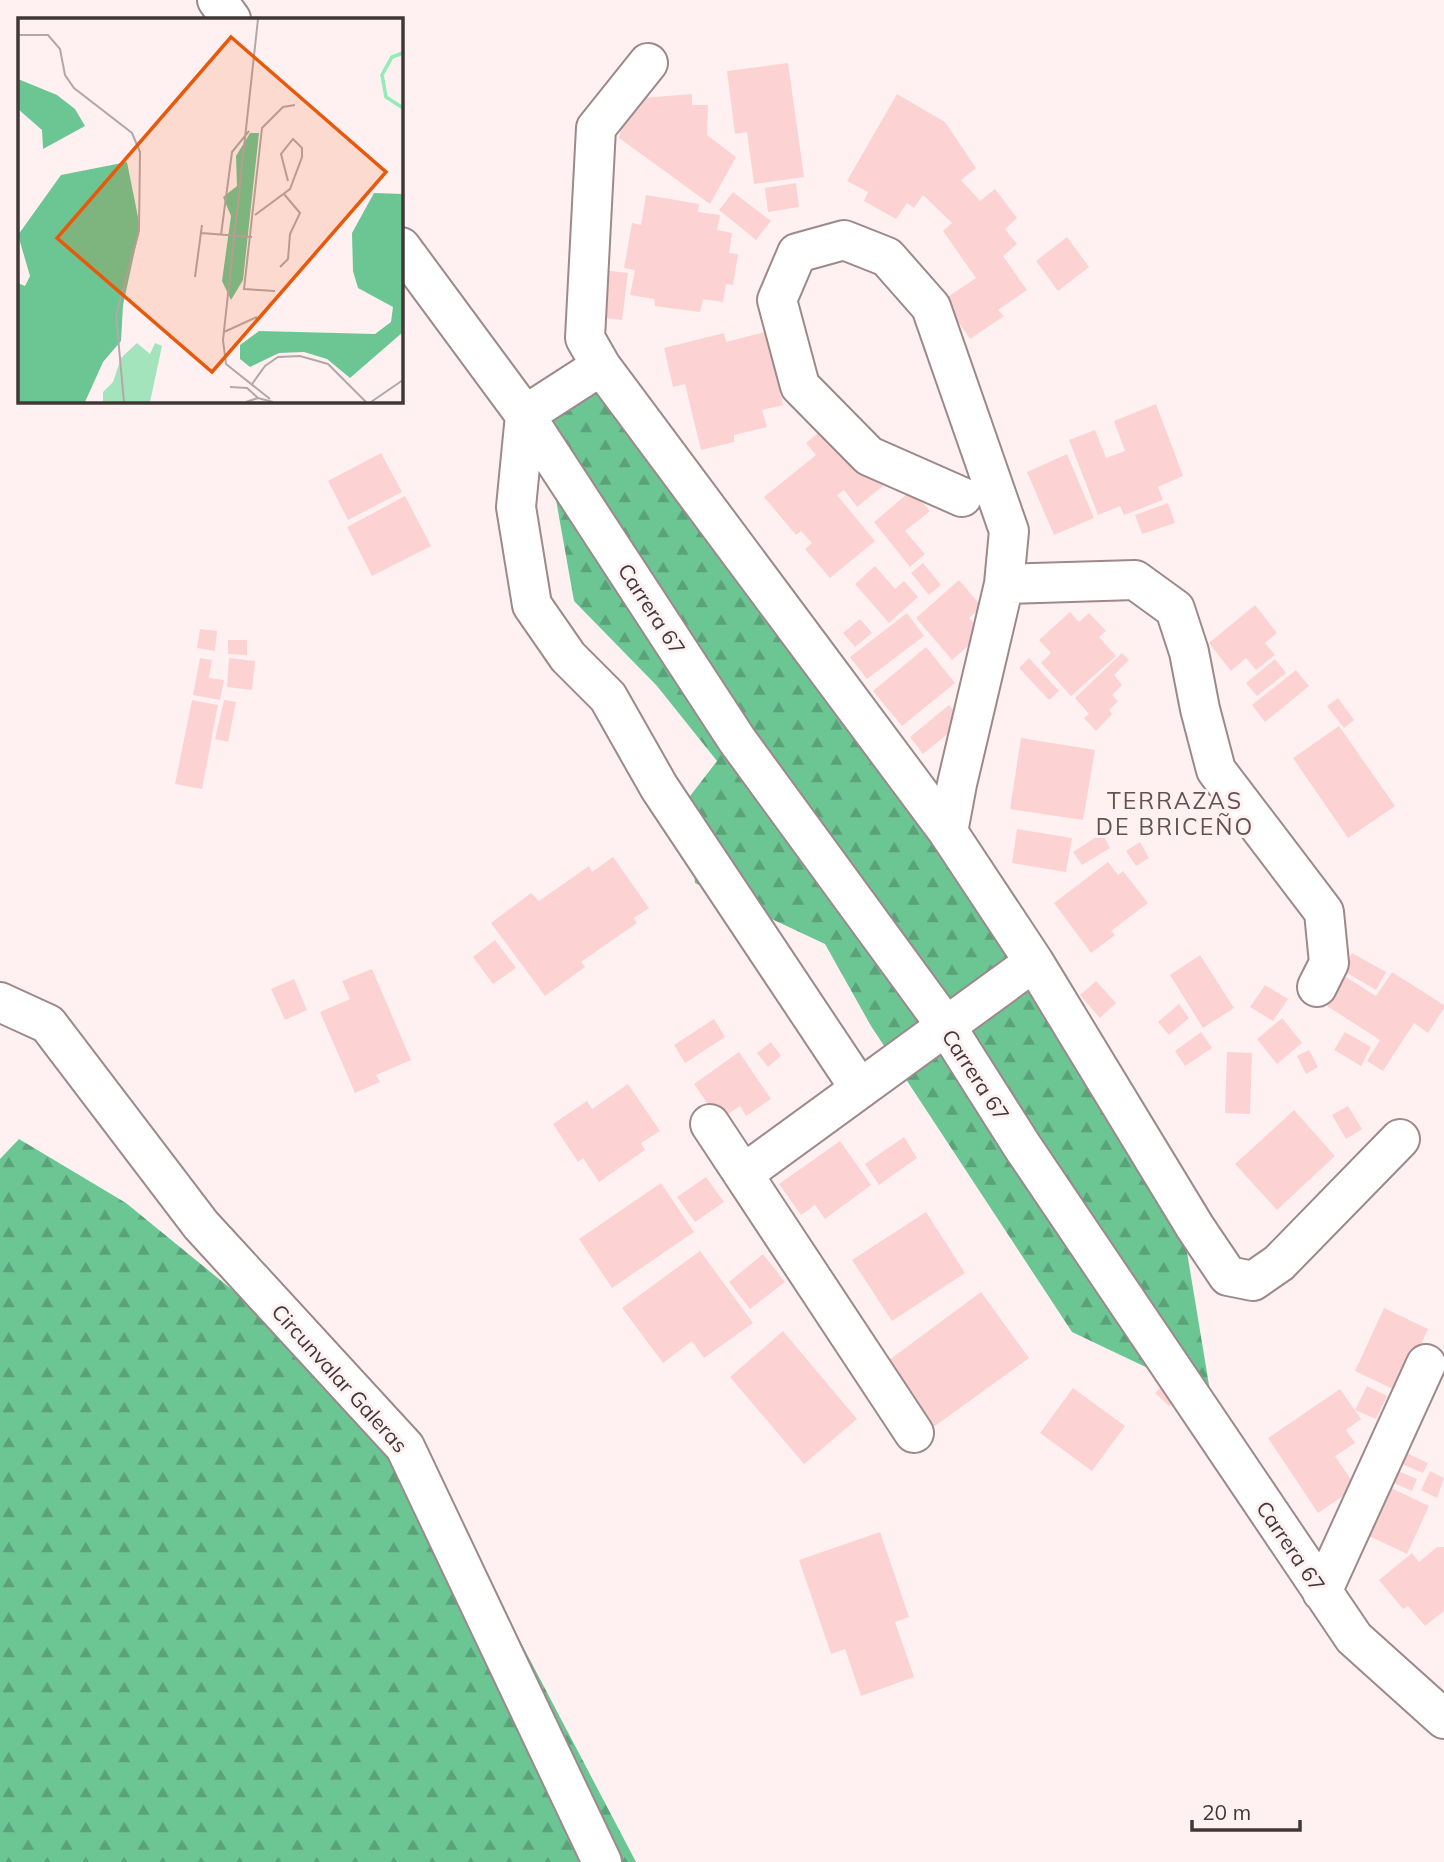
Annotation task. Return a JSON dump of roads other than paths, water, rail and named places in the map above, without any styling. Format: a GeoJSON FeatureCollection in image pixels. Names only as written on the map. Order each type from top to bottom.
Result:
{"type":"FeatureCollection","features":[{"type":"Feature","properties":{"kind":"street"},"geometry":{"type":"LineString","coordinates":[[217,0],[230,18]]}},
{"type":"Feature","properties":{"kind":"street"},"geometry":{"type":"LineString","coordinates":[[648,63],[596,128],[586,338],[601,366],[948,832],[1034,962],[1195,1227],[1228,1276],[1253,1281],[1279,1263],[1400,1139]]}},
{"type":"Feature","properties":{"kind":"street"},"geometry":{"type":"LineString","coordinates":[[948,832],[1004,584],[1009,531],[931,307],[887,257],[844,240],[797,253],[777,300],[800,386],[869,456],[962,497]]}},
{"type":"Feature","properties":{"kind":"street","name":"Carrera 67"},"geometry":{"type":"LineString","coordinates":[[402,248],[525,415],[737,740],[946,1026],[1022,1146],[1354,1638],[1444,1718]]}},
{"type":"Feature","properties":{"kind":"street"},"geometry":{"type":"LineString","coordinates":[[601,366],[525,415],[516,507],[532,605],[568,657],[608,696],[659,788],[860,1090]]}},
{"type":"Feature","properties":{"kind":"street"},"geometry":{"type":"LineString","coordinates":[[1004,584],[1135,580],[1175,609],[1189,652],[1216,770],[1324,912],[1329,963],[1317,987]]}},
{"type":"Feature","properties":{"kind":"street"},"geometry":{"type":"LineString","coordinates":[[743,1174],[1034,962]]}},
{"type":"Feature","properties":{"kind":"street","name":"Circunvalar Galeras"},"geometry":{"type":"LineString","coordinates":[[0,1002],[48,1024],[201,1224],[405,1447],[602,1862]]}},
{"type":"Feature","properties":{"kind":"street"},"geometry":{"type":"LineString","coordinates":[[710,1124],[914,1433]]}},
{"type":"Feature","properties":{"kind":"street"},"geometry":{"type":"LineString","coordinates":[[1322,1592],[1426,1364]]}},
{"type":"Feature","properties":{"kind":"district","name":"TERRAZAS DE BRICEÑO"},"geometry":{"type":"Point","coordinates":[1175,813]}}]}
